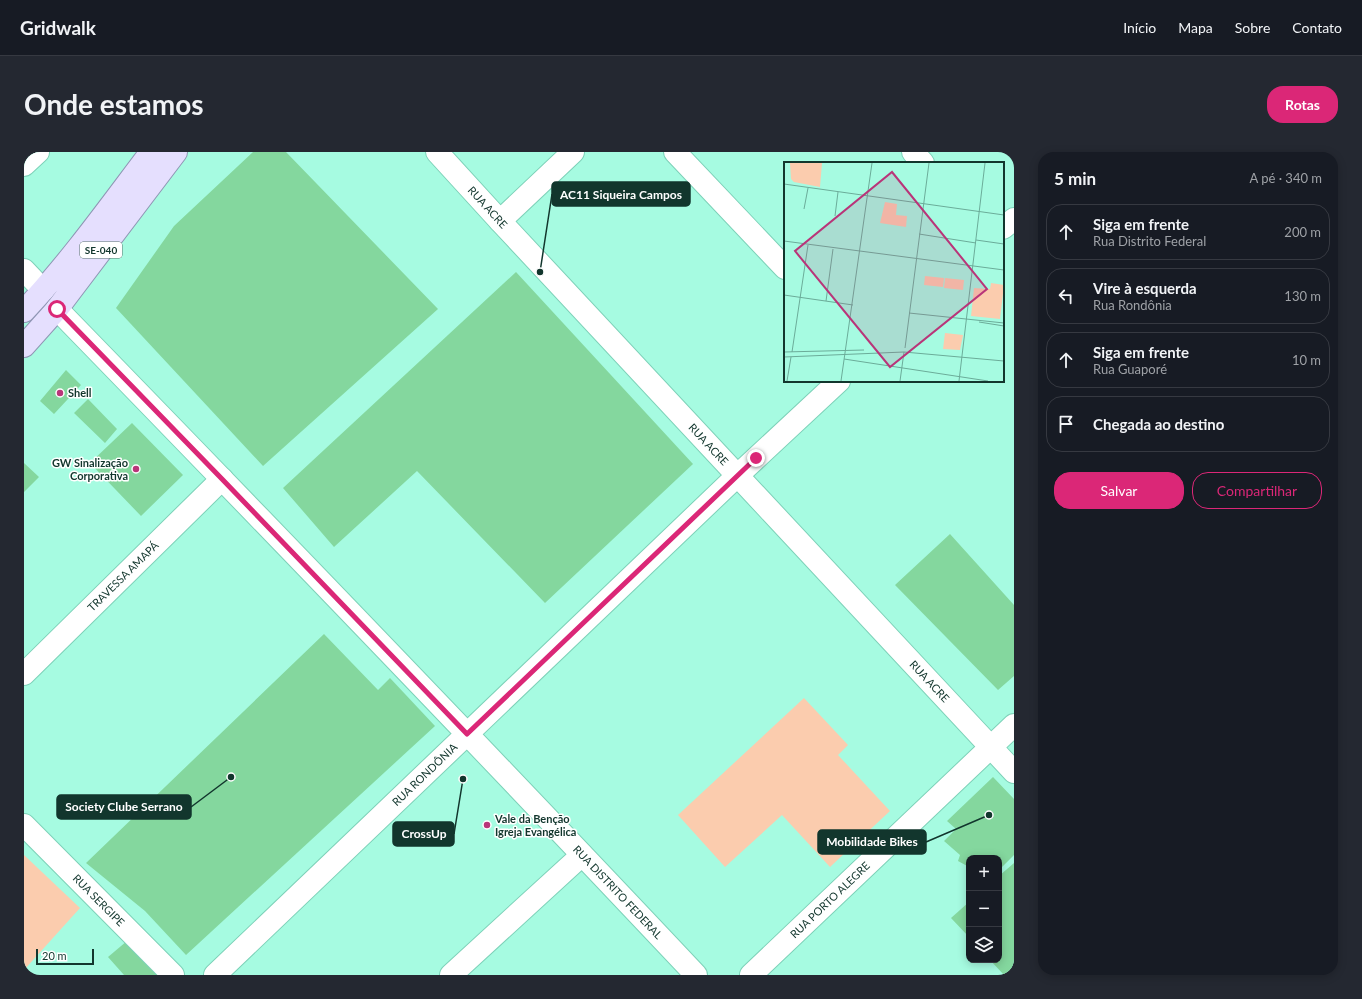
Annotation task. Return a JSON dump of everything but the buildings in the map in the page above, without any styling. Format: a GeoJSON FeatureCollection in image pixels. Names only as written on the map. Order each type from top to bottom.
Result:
{"type":"FeatureCollection","features":[{"type":"Feature","properties":{"kind":"main road","name":"SE-040"},"geometry":{"type":"LineString","coordinates":[[24,311],[82,244],[151,152]]}},
{"type":"Feature","properties":{"kind":"main road","name":"SE-040"},"geometry":{"type":"LineString","coordinates":[[24,346],[57,309],[176,152]]}},
{"type":"Feature","properties":{"kind":"street"},"geometry":{"type":"LineString","coordinates":[[24,165],[38,152]]}},
{"type":"Feature","properties":{"kind":"street","name":"RUA ACRE"},"geometry":{"type":"LineString","coordinates":[[437,152],[1014,772]]}},
{"type":"Feature","properties":{"kind":"street"},"geometry":{"type":"LineString","coordinates":[[500,221],[573,152]]}},
{"type":"Feature","properties":{"kind":"street"},"geometry":{"type":"LineString","coordinates":[[675,152],[784,267]]}},
{"type":"Feature","properties":{"kind":"street"},"geometry":{"type":"LineString","coordinates":[[913,152],[922,162]]}},
{"type":"Feature","properties":{"kind":"street"},"geometry":{"type":"LineString","coordinates":[[1004,227],[1014,219]]}},
{"type":"Feature","properties":{"kind":"street"},"geometry":{"type":"LineString","coordinates":[[24,270],[43,290]]}},
{"type":"Feature","properties":{"kind":"street","name":"RUA DISTRITO FEDERAL"},"geometry":{"type":"LineString","coordinates":[[57,309],[467,734],[696,975]]}},
{"type":"Feature","properties":{"kind":"street","name":"RUA RONDÔNIA"},"geometry":{"type":"LineString","coordinates":[[215,975],[738,475],[838,382]]}},
{"type":"Feature","properties":{"kind":"street","name":"TRAVESSA AMAPÁ"},"geometry":{"type":"LineString","coordinates":[[24,674],[222,479]]}},
{"type":"Feature","properties":{"kind":"street","name":"RUA PORTO ALEGRE"},"geometry":{"type":"LineString","coordinates":[[751,975],[1014,725]]}},
{"type":"Feature","properties":{"kind":"street","name":"RUA SERGIPE"},"geometry":{"type":"LineString","coordinates":[[24,825],[173,975]]}},
{"type":"Feature","properties":{"kind":"street"},"geometry":{"type":"LineString","coordinates":[[451,975],[582,854]]}},
{"type":"Feature","properties":{"kind":"shaded area"},"geometry":{"type":"Polygon","coordinates":[[[804,698],[848,745],[838,755],[890,811],[830,867],[782,815],[725,867],[678,815],[804,698]]]}},
{"type":"Feature","properties":{"kind":"shaded area"},"geometry":{"type":"Polygon","coordinates":[[[24,855],[80,908],[24,970],[24,855]]]}},
{"type":"Feature","properties":{"kind":"place","name":"AC11 Siqueira Campos"},"geometry":{"type":"Point","coordinates":[540,272]}},
{"type":"Feature","properties":{"kind":"place","name":"Shell"},"geometry":{"type":"Point","coordinates":[60,393]}},
{"type":"Feature","properties":{"kind":"place","name":"GW Sinalização Corporativa"},"geometry":{"type":"Point","coordinates":[136,469]}},
{"type":"Feature","properties":{"kind":"place","name":"Society Clube Serrano"},"geometry":{"type":"Point","coordinates":[231,777]}},
{"type":"Feature","properties":{"kind":"place","name":"CrossUp"},"geometry":{"type":"Point","coordinates":[463,779]}},
{"type":"Feature","properties":{"kind":"place","name":"Mobilidade Bikes"},"geometry":{"type":"Point","coordinates":[989,815]}},
{"type":"Feature","properties":{"kind":"place","name":"Vale da Benção Igreja Evangélica"},"geometry":{"type":"Point","coordinates":[487,825]}},
{"type":"Feature","properties":{"kind":"route"},"geometry":{"type":"LineString","coordinates":[[57,309],[467,734],[756,458]]}}]}
